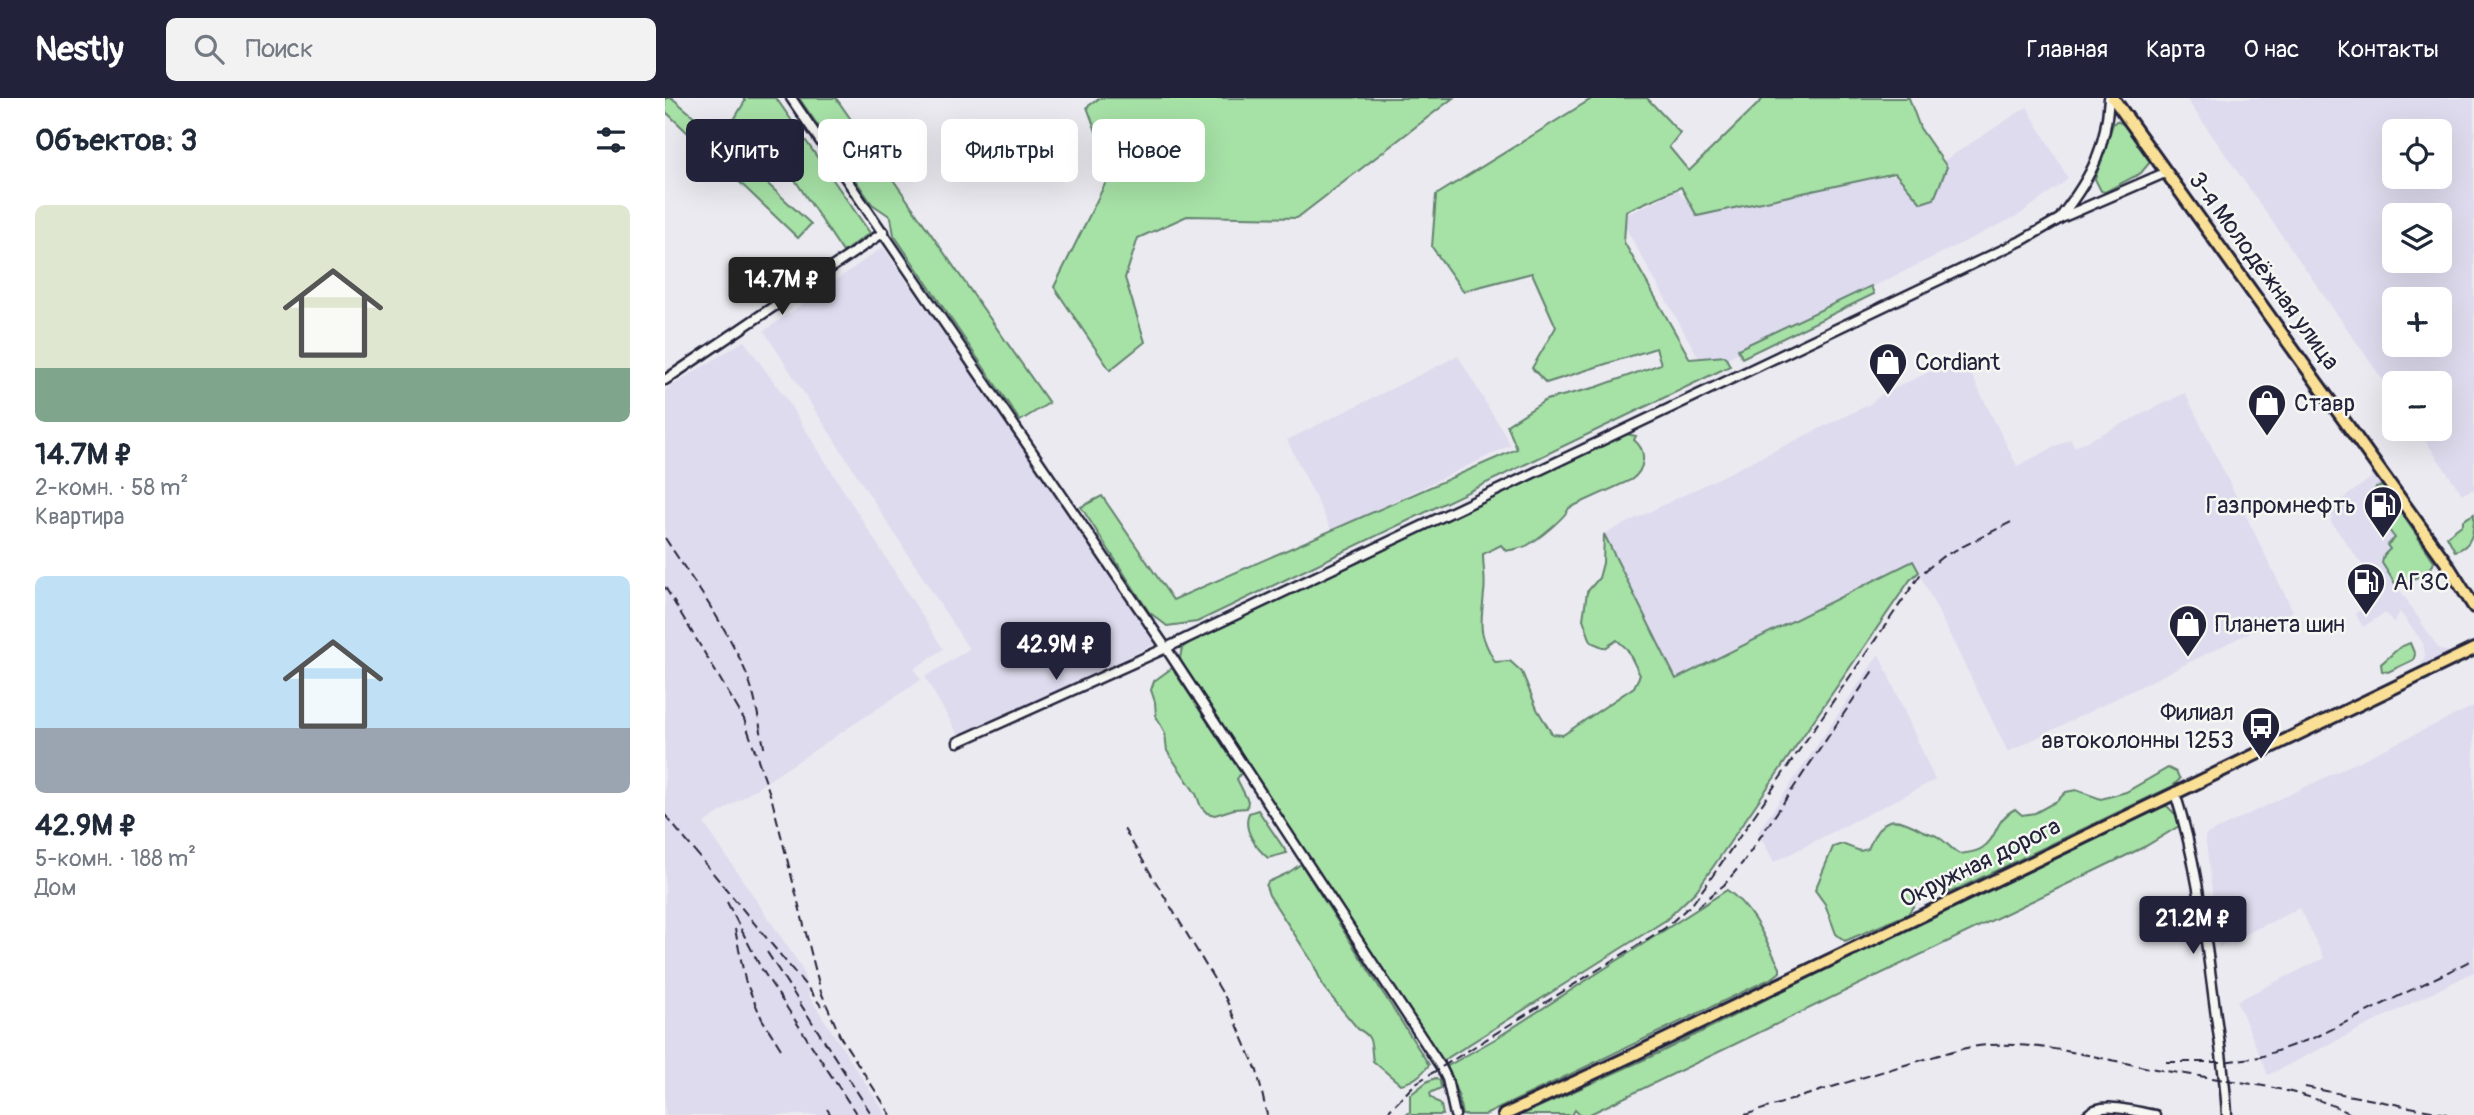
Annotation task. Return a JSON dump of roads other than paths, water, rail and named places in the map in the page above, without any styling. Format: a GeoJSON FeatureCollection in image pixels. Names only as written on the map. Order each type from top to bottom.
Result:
{"type":"FeatureCollection","features":[{"type":"Feature","properties":{"kind":"main road","name":"3-я Молодёжная улица"},"geometry":{"type":"LineString","coordinates":[[2111,98],[2167,172],[2440,554],[2474,607]]}},
{"type":"Feature","properties":{"kind":"main road","name":"Окружная дорога"},"geometry":{"type":"LineString","coordinates":[[1504,1115],[2474,649]]}},
{"type":"Feature","properties":{"kind":"street"},"geometry":{"type":"LineString","coordinates":[[792,98],[1166,649],[1441,1067],[1447,1079],[1454,1115]]}},
{"type":"Feature","properties":{"kind":"street"},"geometry":{"type":"LineString","coordinates":[[2061,218],[2081,190],[2096,162],[2107,129],[2111,98]]}},
{"type":"Feature","properties":{"kind":"street"},"geometry":{"type":"LineString","coordinates":[[958,742],[1166,649],[2008,247],[2061,218],[2167,172]]}},
{"type":"Feature","properties":{"kind":"street"},"geometry":{"type":"LineString","coordinates":[[665,380],[884,232]]}},
{"type":"Feature","properties":{"kind":"street"},"geometry":{"type":"LineString","coordinates":[[2175,793],[2197,877],[2223,1062],[2227,1115]]}},
{"type":"Feature","properties":{"kind":"street"},"geometry":{"type":"LineString","coordinates":[[2087,1115],[2091,1111],[2104,1108],[2155,1115]]}},
{"type":"Feature","properties":{"kind":"railway"},"geometry":{"type":"LineString","coordinates":[[1385,1115],[1416,1083],[1665,928],[1693,903],[1920,575],[1942,557],[2013,521]]}},
{"type":"Feature","properties":{"kind":"railway"},"geometry":{"type":"LineString","coordinates":[[665,538],[717,618],[744,668],[754,699],[765,752]]}},
{"type":"Feature","properties":{"kind":"railway"},"geometry":{"type":"LineString","coordinates":[[665,587],[744,719],[772,800],[821,992],[842,1040]]}},
{"type":"Feature","properties":{"kind":"railway"},"geometry":{"type":"LineString","coordinates":[[1697,907],[1724,885],[1744,861],[1874,669]]}},
{"type":"Feature","properties":{"kind":"railway"},"geometry":{"type":"LineString","coordinates":[[665,815],[821,1006]]}},
{"type":"Feature","properties":{"kind":"railway"},"geometry":{"type":"LineString","coordinates":[[1124,829],[1226,999],[1257,1071],[1267,1115]]}},
{"type":"Feature","properties":{"kind":"railway"},"geometry":{"type":"LineString","coordinates":[[727,902],[761,968],[857,1115]]}},
{"type":"Feature","properties":{"kind":"railway"},"geometry":{"type":"LineString","coordinates":[[735,929],[745,980],[762,1019],[781,1049]]}},
{"type":"Feature","properties":{"kind":"railway"},"geometry":{"type":"LineString","coordinates":[[767,952],[872,1115]]}},
{"type":"Feature","properties":{"kind":"railway"},"geometry":{"type":"LineString","coordinates":[[2166,1062],[2223,1062],[2260,1057],[2316,1037],[2474,959]]}},
{"type":"Feature","properties":{"kind":"railway"},"geometry":{"type":"LineString","coordinates":[[838,1033],[891,1115]]}},
{"type":"Feature","properties":{"kind":"railway"},"geometry":{"type":"LineString","coordinates":[[1745,1115],[1951,1052],[1990,1045],[2061,1050],[2155,1069],[2268,1087],[2311,1098],[2353,1115]]}},
{"type":"Feature","properties":{"kind":"railway"},"geometry":{"type":"LineString","coordinates":[[2305,1087],[2452,1115]]}},
{"type":"Feature","properties":{"kind":"railway"},"geometry":{"type":"LineString","coordinates":[[827,1109],[831,1115]]}},
{"type":"Feature","properties":{"kind":"place","name":"Cordiant"},"geometry":{"type":"Point","coordinates":[1888,396]}},
{"type":"Feature","properties":{"kind":"place","name":"Ставр"},"geometry":{"type":"Point","coordinates":[2267,437]}},
{"type":"Feature","properties":{"kind":"place","name":"Газпромнефть"},"geometry":{"type":"Point","coordinates":[2383,539]}},
{"type":"Feature","properties":{"kind":"place","name":"АГЗС"},"geometry":{"type":"Point","coordinates":[2366,616]}},
{"type":"Feature","properties":{"kind":"place","name":"Планета шин"},"geometry":{"type":"Point","coordinates":[2188,658]}},
{"type":"Feature","properties":{"kind":"place","name":"Филиал автоколонны 1253"},"geometry":{"type":"Point","coordinates":[2261,760]}}]}
